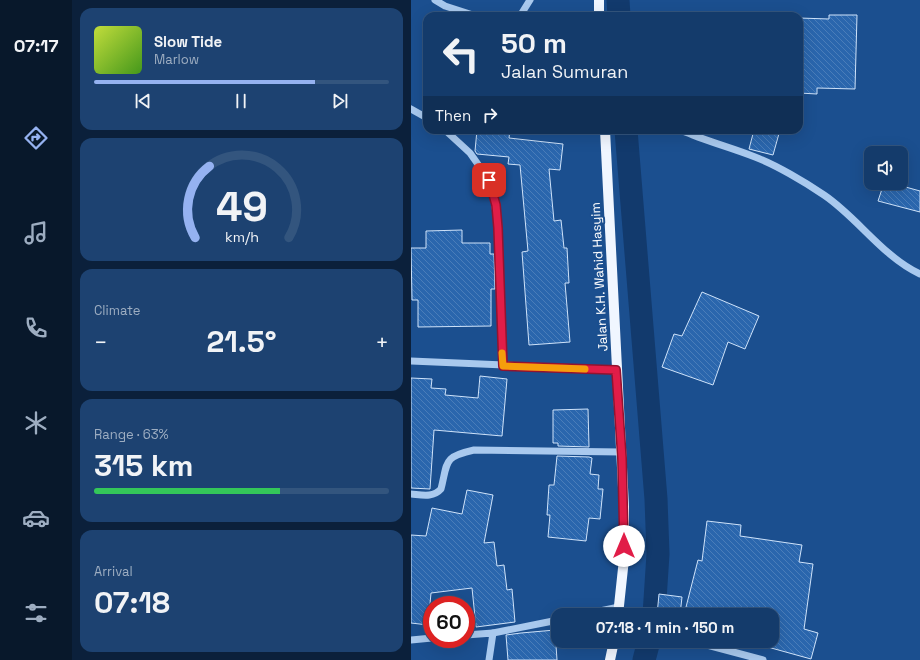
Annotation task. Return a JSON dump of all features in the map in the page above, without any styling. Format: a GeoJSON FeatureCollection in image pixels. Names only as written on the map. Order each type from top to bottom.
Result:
{"type":"FeatureCollection","features":[{"type":"Feature","properties":{"kind":"main road"},"geometry":{"type":"LineString","coordinates":[[599,0],[599,12]]}},
{"type":"Feature","properties":{"kind":"main road","name":"Jalan K.H. Wahid Hasyim"},"geometry":{"type":"LineString","coordinates":[[605,134],[621,452],[624,559],[619,608]]}},
{"type":"Feature","properties":{"kind":"main road"},"geometry":{"type":"LineString","coordinates":[[610,660],[613,648]]}},
{"type":"Feature","properties":{"kind":"street"},"geometry":{"type":"LineString","coordinates":[[435,0],[445,6],[464,12]]}},
{"type":"Feature","properties":{"kind":"street"},"geometry":{"type":"LineString","coordinates":[[522,12],[530,0]]}},
{"type":"Feature","properties":{"kind":"street"},"geometry":{"type":"LineString","coordinates":[[411,109],[423,116]]}},
{"type":"Feature","properties":{"kind":"street"},"geometry":{"type":"LineString","coordinates":[[449,134],[470,153],[481,167],[489,180],[495,198],[499,250],[503,366]]}},
{"type":"Feature","properties":{"kind":"street"},"geometry":{"type":"LineString","coordinates":[[690,134],[707,142],[756,157],[810,186],[839,206],[903,264],[920,274]]}},
{"type":"Feature","properties":{"kind":"street"},"geometry":{"type":"LineString","coordinates":[[411,362],[616,370]]}},
{"type":"Feature","properties":{"kind":"street"},"geometry":{"type":"LineString","coordinates":[[411,494],[435,495],[438,493],[441,489],[450,459],[455,454],[474,450],[621,452]]}},
{"type":"Feature","properties":{"kind":"street"},"geometry":{"type":"LineString","coordinates":[[475,634],[493,633],[551,621]]}},
{"type":"Feature","properties":{"kind":"street"},"geometry":{"type":"LineString","coordinates":[[489,660],[493,633]]}},
{"type":"Feature","properties":{"kind":"street"},"geometry":{"type":"LineString","coordinates":[[411,640],[423,639]]}},
{"type":"Feature","properties":{"kind":"street"},"geometry":{"type":"LineString","coordinates":[[718,648],[763,660]]}},
{"type":"Feature","properties":{"kind":"building"},"geometry":{"type":"Polygon","coordinates":[[[829,15],[857,15],[855,89],[817,88],[817,94],[803,93],[803,18],[829,19],[829,15]]]}},
{"type":"Feature","properties":{"kind":"building"},"geometry":{"type":"Polygon","coordinates":[[[477,134],[510,134],[509,138],[563,144],[560,170],[549,169],[554,221],[561,220],[564,248],[567,248],[569,283],[565,283],[570,342],[529,345],[522,252],[528,251],[520,165],[508,164],[509,157],[477,154],[475,151],[477,134]]]}},
{"type":"Feature","properties":{"kind":"building"},"geometry":{"type":"Polygon","coordinates":[[[753,134],[779,134],[773,155],[749,149],[753,134]]]}},
{"type":"Feature","properties":{"kind":"building"},"geometry":{"type":"Polygon","coordinates":[[[908,188],[920,191],[920,212],[878,201],[882,190],[908,190],[908,188]]]}},
{"type":"Feature","properties":{"kind":"building"},"geometry":{"type":"Polygon","coordinates":[[[462,230],[462,243],[490,243],[490,254],[494,254],[495,289],[491,289],[491,326],[418,327],[418,300],[412,300],[411,248],[426,248],[426,231],[462,230]]]}},
{"type":"Feature","properties":{"kind":"building"},"geometry":{"type":"Polygon","coordinates":[[[702,292],[759,316],[745,349],[728,342],[713,385],[662,367],[674,334],[682,336],[702,292]]]}},
{"type":"Feature","properties":{"kind":"building"},"geometry":{"type":"Polygon","coordinates":[[[480,376],[507,379],[502,436],[434,430],[430,489],[411,488],[411,378],[432,379],[431,388],[446,389],[445,395],[478,398],[480,376]]]}},
{"type":"Feature","properties":{"kind":"building"},"geometry":{"type":"Polygon","coordinates":[[[588,409],[589,447],[558,446],[558,443],[553,443],[553,410],[588,409]]]}},
{"type":"Feature","properties":{"kind":"building"},"geometry":{"type":"Polygon","coordinates":[[[557,456],[592,458],[590,474],[599,475],[598,489],[603,489],[600,519],[589,518],[586,541],[548,537],[550,515],[547,515],[549,485],[554,485],[557,456]]]}},
{"type":"Feature","properties":{"kind":"building"},"geometry":{"type":"Polygon","coordinates":[[[467,490],[493,495],[484,543],[494,542],[497,566],[504,565],[507,590],[512,589],[515,622],[476,627],[475,596],[473,596],[472,588],[431,593],[431,596],[423,596],[423,624],[411,623],[411,535],[426,536],[432,508],[462,514],[467,490]]]}},
{"type":"Feature","properties":{"kind":"building"},"geometry":{"type":"Polygon","coordinates":[[[707,521],[741,525],[740,536],[802,545],[799,562],[813,564],[804,629],[818,633],[811,659],[771,648],[779,648],[779,608],[686,608],[698,560],[702,561],[707,521]]]}},
{"type":"Feature","properties":{"kind":"building"},"geometry":{"type":"Polygon","coordinates":[[[659,594],[682,597],[681,608],[658,608],[659,594]]]}},
{"type":"Feature","properties":{"kind":"building"},"geometry":{"type":"Polygon","coordinates":[[[551,630],[551,648],[556,648],[557,660],[508,660],[506,635],[551,630]]]}},
{"type":"Feature","properties":{"kind":"waterway"},"geometry":{"type":"LineString","coordinates":[[618,0],[619,12]]}},
{"type":"Feature","properties":{"kind":"waterway"},"geometry":{"type":"LineString","coordinates":[[626,134],[656,499],[658,554],[654,608]]}},
{"type":"Feature","properties":{"kind":"waterway"},"geometry":{"type":"LineString","coordinates":[[644,660],[647,648]]}},
{"type":"Feature","properties":{"kind":"slow traffic"},"geometry":{"type":"LineString","coordinates":[[502,353],[503,366],[585,369]]}},
{"type":"Feature","properties":{"kind":"route"},"geometry":{"type":"LineString","coordinates":[[489,180],[496,205],[498,228],[503,366],[616,370],[622,458],[624,546]]}}]}
